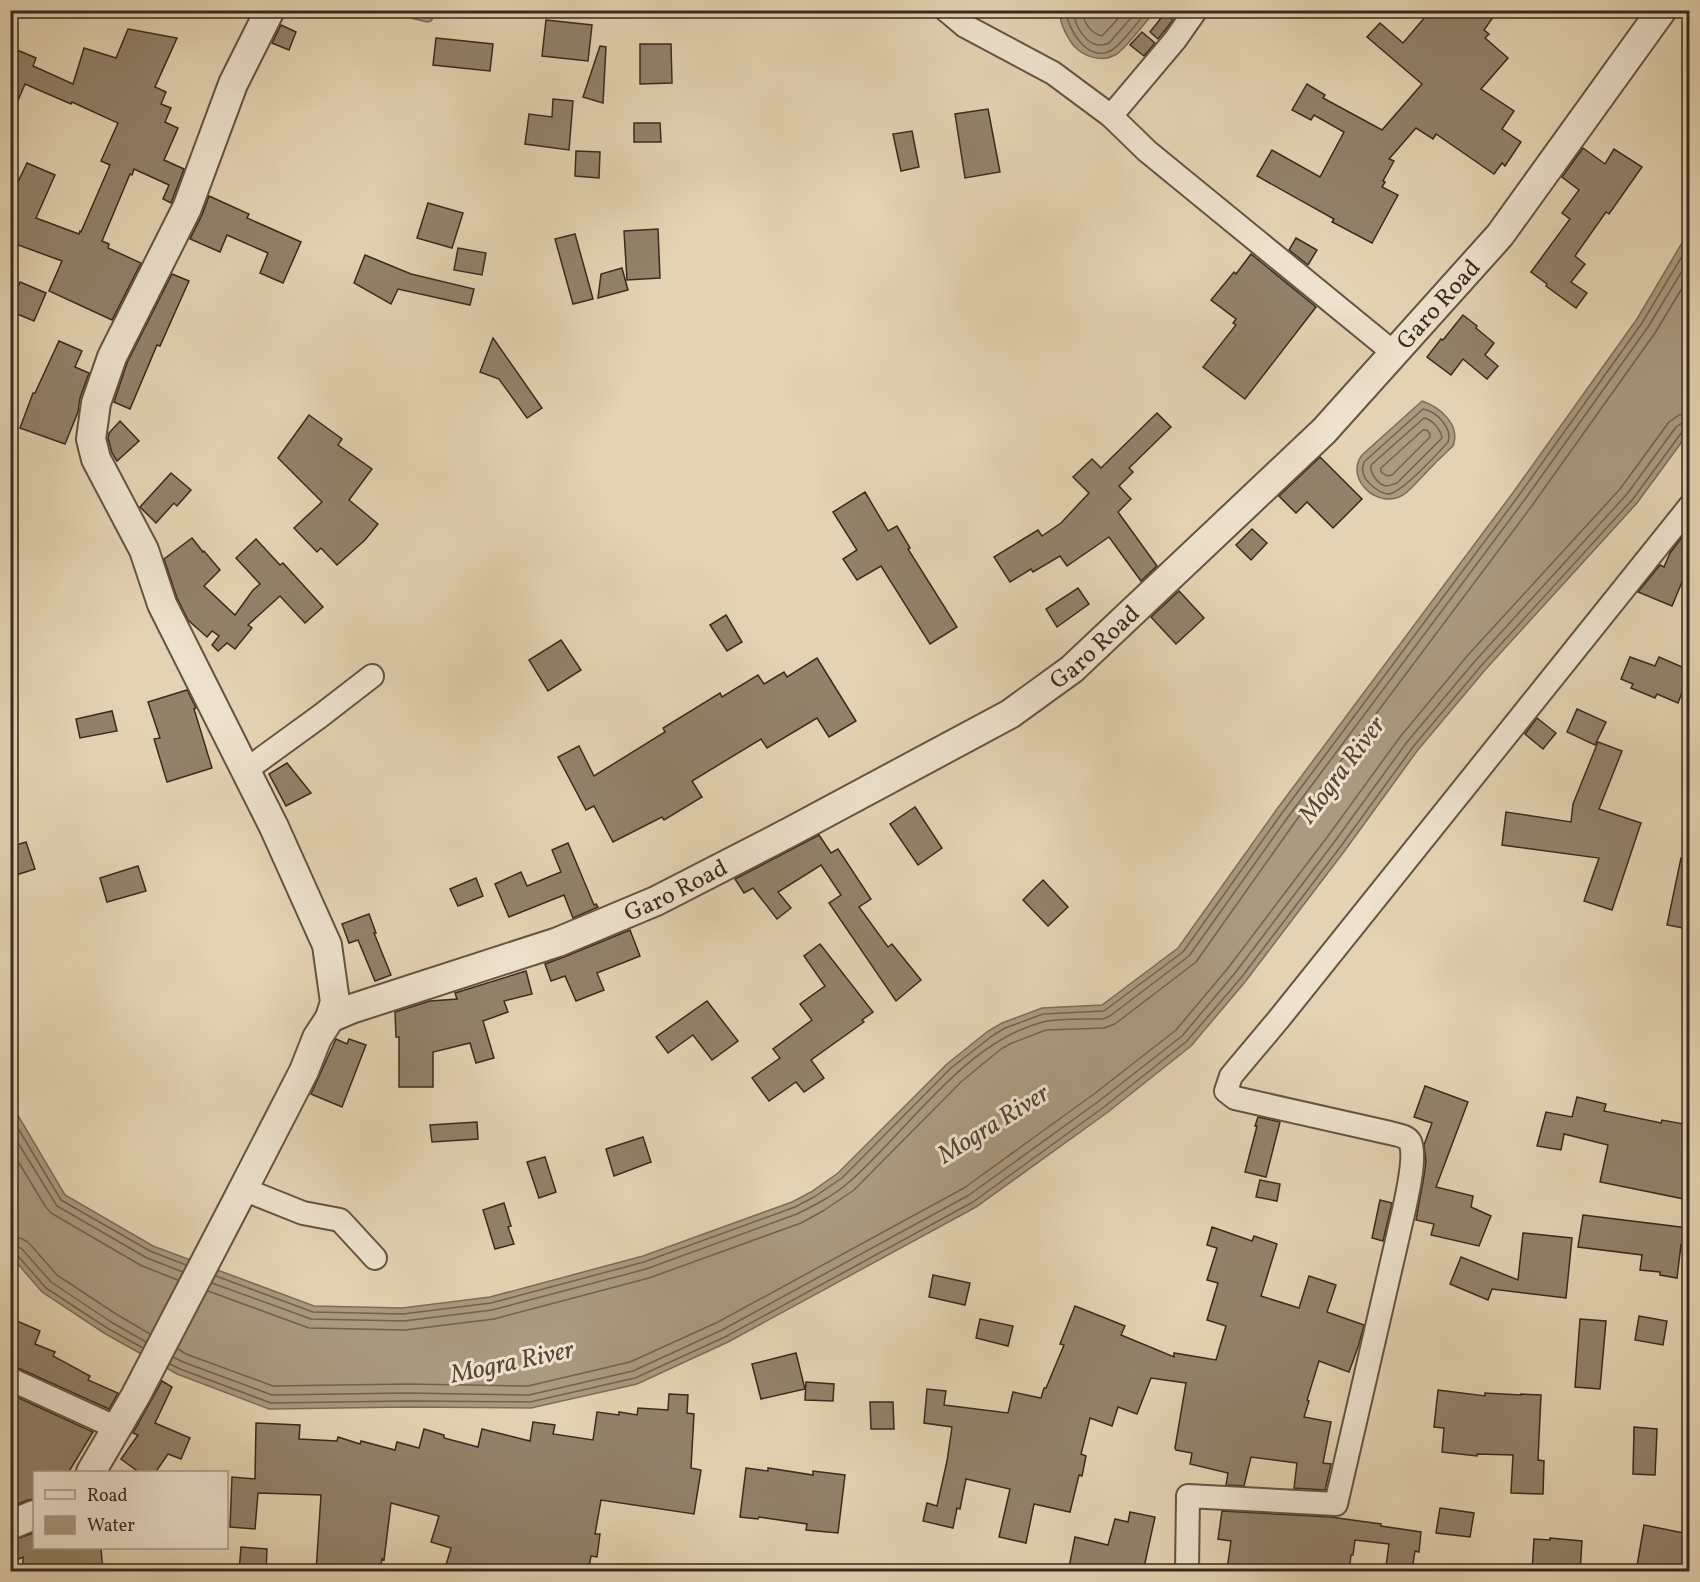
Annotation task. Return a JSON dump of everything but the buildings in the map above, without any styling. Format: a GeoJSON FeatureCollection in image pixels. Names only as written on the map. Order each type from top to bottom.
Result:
{"type":"FeatureCollection","features":[{"type":"Feature","properties":{"kind":"street"},"geometry":{"type":"LineString","coordinates":[[93,1471],[136,1395],[304,1071],[317,1038],[334,1010],[335,995],[327,945],[274,827],[162,604],[144,550],[96,459],[91,439],[96,403],[112,357],[187,208],[233,84],[270,10]]}},
{"type":"Feature","properties":{"kind":"street"},"geometry":{"type":"LineString","coordinates":[[946,10],[965,26],[1053,73],[1111,116],[1147,151],[1394,353]]}},
{"type":"Feature","properties":{"kind":"street"},"geometry":{"type":"LineString","coordinates":[[1111,116],[1175,40],[1196,10]]}},
{"type":"Feature","properties":{"kind":"street","name":"Garo Road"},"geometry":{"type":"LineString","coordinates":[[330,1018],[351,1009],[558,942],[656,901],[870,790],[1010,714],[1072,669],[1324,431],[1500,235],[1662,10]]}},
{"type":"Feature","properties":{"kind":"street"},"geometry":{"type":"LineString","coordinates":[[1187,1572],[1188,1496],[1336,1504],[1400,1223],[1413,1154],[1410,1140],[1390,1132],[1235,1098],[1226,1091],[1231,1076],[1689,506]]}},
{"type":"Feature","properties":{"kind":"street"},"geometry":{"type":"LineString","coordinates":[[246,770],[372,676]]}},
{"type":"Feature","properties":{"kind":"street"},"geometry":{"type":"LineString","coordinates":[[239,1196],[340,1220],[375,1258]]}},
{"type":"Feature","properties":{"kind":"street"},"geometry":{"type":"LineString","coordinates":[[10,1379],[117,1428]]}},
{"type":"Feature","properties":{"kind":"street"},"geometry":{"type":"LineString","coordinates":[[10,1525],[33,1515]]}},
{"type":"Feature","properties":{"kind":"water"},"geometry":{"type":"Polygon","coordinates":[[[1060,10],[1155,11],[1119,52],[1109,57],[1098,58],[1087,55],[1073,45],[1064,28],[1060,10]]]}},
{"type":"Feature","properties":{"kind":"water"},"geometry":{"type":"Polygon","coordinates":[[[383,11],[437,11],[431,21],[427,22],[383,11]]]}},
{"type":"Feature","properties":{"kind":"water","name":"Mogra River"},"geometry":{"type":"Polygon","coordinates":[[[1689,231],[1689,432],[1637,503],[1485,670],[1417,751],[1245,982],[1191,1046],[1108,1112],[976,1207],[728,1342],[637,1384],[531,1408],[269,1409],[177,1374],[104,1333],[42,1292],[11,1256],[10,1102],[65,1195],[153,1246],[314,1306],[402,1308],[490,1297],[643,1256],[792,1202],[811,1192],[838,1173],[947,1064],[988,1031],[1002,1023],[1042,1008],[1102,1005],[1178,948],[1277,809],[1512,494],[1637,319],[1689,231]]]}},
{"type":"Feature","properties":{"kind":"water"},"geometry":{"type":"Polygon","coordinates":[[[1422,401],[1442,412],[1447,418],[1454,431],[1453,446],[1403,495],[1393,499],[1374,495],[1366,490],[1357,473],[1362,455],[1422,401]]]}}]}
